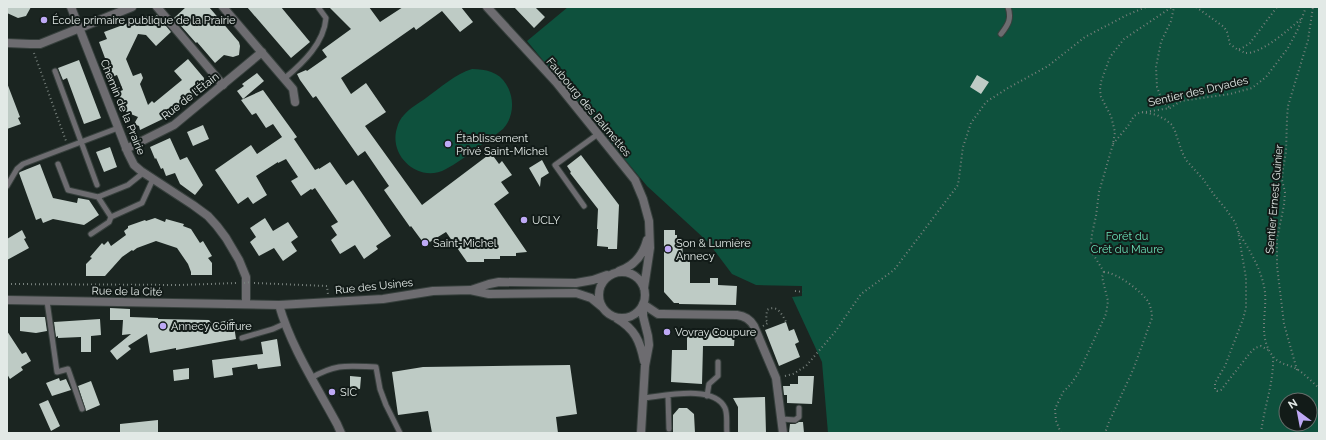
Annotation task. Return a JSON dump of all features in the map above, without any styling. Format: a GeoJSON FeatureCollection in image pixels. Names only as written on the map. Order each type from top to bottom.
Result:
{"type":"FeatureCollection","features":[{"type":"Feature","properties":{"kind":"street","name":"Chemin de la Prairie"},"geometry":{"type":"LineString","coordinates":[[71,7],[126,149],[134,165],[143,173],[208,216],[217,226],[236,255],[246,277],[246,304]]}},
{"type":"Feature","properties":{"kind":"street"},"geometry":{"type":"LineString","coordinates":[[7,43],[40,44],[132,7]]}},
{"type":"Feature","properties":{"kind":"street"},"geometry":{"type":"LineString","coordinates":[[157,7],[223,85]]}},
{"type":"Feature","properties":{"kind":"street"},"geometry":{"type":"LineString","coordinates":[[223,7],[293,89],[295,102]]}},
{"type":"Feature","properties":{"kind":"street","name":"Faubourg des Balmettes"},"geometry":{"type":"LineString","coordinates":[[487,7],[556,82],[635,180],[640,190],[649,221],[645,247],[632,265],[614,272]]}},
{"type":"Feature","properties":{"kind":"street","name":"Rue de l'Étain"},"geometry":{"type":"LineString","coordinates":[[126,149],[174,125],[262,52]]}},
{"type":"Feature","properties":{"kind":"street","name":"Faubourg des Balmettes"},"geometry":{"type":"LineString","coordinates":[[644,288],[650,248],[648,235]]}},
{"type":"Feature","properties":{"kind":"street"},"geometry":{"type":"LineString","coordinates":[[641,433],[645,366],[649,345],[643,316],[645,296],[644,288],[637,276],[631,273],[614,272],[602,281],[599,287],[599,301],[607,313],[621,321],[634,332],[641,345],[645,366]]}},
{"type":"Feature","properties":{"kind":"street","name":"Rue des Usines"},"geometry":{"type":"LineString","coordinates":[[470,290],[499,282],[584,282],[614,272]]}},
{"type":"Feature","properties":{"kind":"street","name":"Rue des Usines"},"geometry":{"type":"LineString","coordinates":[[279,304],[383,299],[433,291],[470,290],[489,294],[576,293],[591,298],[602,307]]}},
{"type":"Feature","properties":{"kind":"street","name":"Rue de la Cité"},"geometry":{"type":"LineString","coordinates":[[7,300],[246,304]]}},
{"type":"Feature","properties":{"kind":"street"},"geometry":{"type":"LineString","coordinates":[[246,304],[279,304],[284,324],[341,433]]}},
{"type":"Feature","properties":{"kind":"street"},"geometry":{"type":"LineString","coordinates":[[643,304],[658,314],[737,314],[746,318],[754,326],[776,378],[783,433]]}},
{"type":"Feature","properties":{"kind":"street"},"geometry":{"type":"LineString","coordinates":[[613,316],[624,318],[630,316],[640,309],[643,304]]}},
{"type":"Feature","properties":{"kind":"lane"},"geometry":{"type":"LineString","coordinates":[[284,78],[297,68],[319,42],[326,18],[318,7]]}},
{"type":"Feature","properties":{"kind":"lane"},"geometry":{"type":"LineString","coordinates":[[1001,34],[1009,24],[1008,7]]}},
{"type":"Feature","properties":{"kind":"lane"},"geometry":{"type":"LineString","coordinates":[[55,71],[97,185]]}},
{"type":"Feature","properties":{"kind":"lane"},"geometry":{"type":"LineString","coordinates":[[7,186],[17,169],[23,164],[118,128]]}},
{"type":"Feature","properties":{"kind":"lane"},"geometry":{"type":"LineString","coordinates":[[584,206],[555,165],[598,134]]}},
{"type":"Feature","properties":{"kind":"lane"},"geometry":{"type":"LineString","coordinates":[[58,164],[68,190],[98,197],[128,184],[143,173]]}},
{"type":"Feature","properties":{"kind":"lane"},"geometry":{"type":"LineString","coordinates":[[91,234],[109,222],[111,217],[142,203],[153,179]]}},
{"type":"Feature","properties":{"kind":"lane"},"geometry":{"type":"LineString","coordinates":[[98,197],[111,217]]}},
{"type":"Feature","properties":{"kind":"lane"},"geometry":{"type":"LineString","coordinates":[[47,301],[57,372],[68,369],[82,408]]}},
{"type":"Feature","properties":{"kind":"lane"},"geometry":{"type":"LineString","coordinates":[[242,338],[273,329],[284,324]]}},
{"type":"Feature","properties":{"kind":"lane"},"geometry":{"type":"LineString","coordinates":[[707,396],[709,384],[718,376],[718,362]]}},
{"type":"Feature","properties":{"kind":"lane"},"geometry":{"type":"LineString","coordinates":[[311,378],[324,370],[339,366],[376,367],[380,389],[400,433]]}},
{"type":"Feature","properties":{"kind":"lane"},"geometry":{"type":"LineString","coordinates":[[643,398],[694,393],[715,398],[725,407],[726,433]]}},
{"type":"Feature","properties":{"kind":"lane"},"geometry":{"type":"LineString","coordinates":[[668,395],[669,429]]}},
{"type":"Feature","properties":{"kind":"lane"},"geometry":{"type":"LineString","coordinates":[[782,419],[796,420],[799,417],[799,408]]}},
{"type":"Feature","properties":{"kind":"path"},"geometry":{"type":"LineString","coordinates":[[776,378],[793,374],[806,366],[835,332],[861,294],[894,270],[958,185],[963,147],[971,123],[986,102],[1048,66],[1085,36],[1146,7]]}},
{"type":"Feature","properties":{"kind":"path"},"geometry":{"type":"LineString","coordinates":[[1170,108],[1163,103],[1157,87],[1156,67],[1161,42],[1171,21],[1173,7]]}},
{"type":"Feature","properties":{"kind":"path"},"geometry":{"type":"LineString","coordinates":[[1106,433],[1109,422],[1133,370],[1152,318],[1152,310],[1138,291],[1112,274],[1104,272],[1093,254],[1091,244],[1099,192],[1115,132],[1111,116],[1103,103],[1100,90],[1110,57],[1124,39],[1173,7]]}},
{"type":"Feature","properties":{"kind":"path"},"geometry":{"type":"LineString","coordinates":[[1196,7],[1224,27],[1230,44],[1244,53],[1253,52],[1277,39],[1302,18]]}},
{"type":"Feature","properties":{"kind":"path"},"geometry":{"type":"LineString","coordinates":[[1238,50],[1250,44],[1277,7]]}},
{"type":"Feature","properties":{"kind":"path","name":"Sentier des Dryades"},"geometry":{"type":"LineString","coordinates":[[1113,144],[1136,114],[1170,108],[1180,101],[1230,94],[1252,88],[1266,77],[1282,58],[1293,39],[1306,7]]}},
{"type":"Feature","properties":{"kind":"path","name":"Sentier Ernest Guinier"},"geometry":{"type":"LineString","coordinates":[[1297,370],[1284,324],[1277,266],[1277,239],[1284,205],[1285,192],[1282,180],[1286,152],[1288,106],[1308,40],[1313,7]]}},
{"type":"Feature","properties":{"kind":"path"},"geometry":{"type":"LineString","coordinates":[[30,44],[68,146]]}},
{"type":"Feature","properties":{"kind":"path"},"geometry":{"type":"LineString","coordinates":[[1142,112],[1157,115],[1172,125],[1176,131],[1186,160],[1204,179],[1235,222],[1238,231],[1246,278],[1246,308],[1225,366],[1215,384],[1214,390],[1221,390],[1255,348],[1261,346],[1268,350]]}},
{"type":"Feature","properties":{"kind":"path"},"geometry":{"type":"LineString","coordinates":[[1238,231],[1261,276],[1265,291],[1266,305],[1264,335],[1268,350],[1273,357],[1285,365],[1297,370],[1319,388]]}},
{"type":"Feature","properties":{"kind":"path"},"geometry":{"type":"LineString","coordinates":[[1061,433],[1056,421],[1055,409],[1063,392],[1071,384],[1079,372],[1106,314],[1108,301],[1102,277],[1104,272]]}},
{"type":"Feature","properties":{"kind":"path"},"geometry":{"type":"LineString","coordinates":[[7,284],[180,285],[251,282],[327,286]]}},
{"type":"Feature","properties":{"kind":"path"},"geometry":{"type":"LineString","coordinates":[[795,291],[803,292]]}},
{"type":"Feature","properties":{"kind":"path"},"geometry":{"type":"LineString","coordinates":[[768,323],[766,320],[767,310],[771,308],[775,308],[781,313],[786,322]]}},
{"type":"Feature","properties":{"kind":"path"},"geometry":{"type":"LineString","coordinates":[[1261,433],[1264,412],[1274,371],[1273,357]]}},
{"type":"Feature","properties":{"kind":"green space","name":"Forêt du Crêt du Maure"},"geometry":{"type":"Polygon","coordinates":[[[568,7],[1319,7],[1319,433],[828,433],[822,362],[792,297],[802,296],[802,286],[756,285],[732,274],[708,242],[647,186],[527,41],[568,7]]]}},
{"type":"Feature","properties":{"kind":"green space"},"geometry":{"type":"Polygon","coordinates":[[[472,69],[496,74],[506,84],[512,101],[511,113],[507,124],[497,134],[454,165],[436,173],[426,173],[416,170],[408,165],[401,157],[397,148],[395,138],[400,121],[409,110],[460,74],[472,69]]]}},
{"type":"Feature","properties":{"kind":"building"},"geometry":{"type":"Polygon","coordinates":[[[7,7],[31,7],[26,16],[18,18],[7,13],[7,7]]]}},
{"type":"Feature","properties":{"kind":"building"},"geometry":{"type":"Polygon","coordinates":[[[186,7],[209,7],[239,42],[239,55],[233,57],[224,55],[215,63],[174,18],[186,7]]]}},
{"type":"Feature","properties":{"kind":"building"},"geometry":{"type":"Polygon","coordinates":[[[247,7],[281,7],[310,42],[291,58],[247,7]]]}},
{"type":"Feature","properties":{"kind":"building"},"geometry":{"type":"Polygon","coordinates":[[[329,7],[369,7],[380,22],[403,7],[461,7],[473,22],[460,32],[442,11],[416,30],[414,27],[341,78],[351,94],[366,83],[386,112],[365,126],[422,205],[491,153],[499,164],[502,161],[512,175],[501,182],[509,193],[494,204],[527,252],[516,253],[516,256],[500,256],[500,259],[484,259],[484,262],[467,262],[446,232],[425,245],[411,226],[410,227],[384,190],[389,186],[365,151],[358,156],[316,96],[313,98],[297,74],[306,70],[307,71],[327,57],[322,50],[351,29],[329,7]]]}},
{"type":"Feature","properties":{"kind":"building"},"geometry":{"type":"Polygon","coordinates":[[[514,7],[535,7],[545,17],[534,28],[514,7]]]}},
{"type":"Feature","properties":{"kind":"building"},"geometry":{"type":"Polygon","coordinates":[[[157,15],[171,32],[156,46],[146,35],[138,34],[126,59],[133,76],[141,73],[143,78],[140,84],[148,105],[152,101],[154,103],[182,80],[174,71],[188,59],[204,78],[203,87],[167,117],[140,130],[139,126],[134,124],[138,117],[126,112],[123,103],[122,104],[118,92],[123,90],[117,75],[112,77],[99,42],[107,39],[104,32],[147,16],[154,18],[157,15]]]}},
{"type":"Feature","properties":{"kind":"building"},"geometry":{"type":"Polygon","coordinates":[[[79,60],[101,118],[84,124],[67,78],[63,80],[58,68],[79,60]]]}},
{"type":"Feature","properties":{"kind":"building"},"geometry":{"type":"Polygon","coordinates":[[[257,73],[264,81],[243,99],[237,91],[244,86],[242,84],[257,73]]]}},
{"type":"Feature","properties":{"kind":"building"},"geometry":{"type":"Polygon","coordinates":[[[977,75],[989,82],[981,94],[970,87],[977,75]]]}},
{"type":"Feature","properties":{"kind":"building"},"geometry":{"type":"Polygon","coordinates":[[[7,83],[20,117],[18,118],[21,124],[7,129],[7,83]]]}},
{"type":"Feature","properties":{"kind":"building"},"geometry":{"type":"Polygon","coordinates":[[[263,90],[297,137],[294,139],[315,170],[330,162],[346,185],[353,180],[391,236],[376,246],[378,249],[364,259],[355,245],[340,254],[331,240],[337,235],[331,226],[338,222],[315,188],[301,196],[291,181],[298,177],[286,159],[278,162],[256,176],[267,195],[253,204],[248,197],[238,204],[215,170],[251,145],[257,154],[282,137],[273,124],[266,128],[256,113],[252,115],[241,100],[263,90]]]}},
{"type":"Feature","properties":{"kind":"building"},"geometry":{"type":"Polygon","coordinates":[[[203,125],[209,139],[193,146],[187,132],[203,125]]]}},
{"type":"Feature","properties":{"kind":"building"},"geometry":{"type":"Polygon","coordinates":[[[170,138],[180,160],[187,157],[203,185],[195,195],[180,184],[175,173],[166,176],[163,168],[161,169],[156,158],[155,159],[150,147],[170,138]]]}},
{"type":"Feature","properties":{"kind":"building"},"geometry":{"type":"Polygon","coordinates":[[[110,147],[117,167],[104,172],[96,152],[110,147]]]}},
{"type":"Feature","properties":{"kind":"building"},"geometry":{"type":"Polygon","coordinates":[[[581,155],[619,205],[617,249],[608,249],[608,247],[597,246],[598,209],[570,173],[571,172],[567,166],[581,155]]]}},
{"type":"Feature","properties":{"kind":"building"},"geometry":{"type":"Polygon","coordinates":[[[542,160],[549,173],[541,178],[540,187],[529,168],[542,160]]]}},
{"type":"Feature","properties":{"kind":"building"},"geometry":{"type":"Polygon","coordinates":[[[40,164],[53,198],[77,203],[78,198],[89,200],[99,215],[84,225],[53,219],[43,223],[41,218],[36,220],[19,173],[40,164]]]}},
{"type":"Feature","properties":{"kind":"building"},"geometry":{"type":"Polygon","coordinates":[[[155,218],[165,222],[166,219],[184,224],[183,226],[191,229],[200,243],[203,241],[212,256],[208,258],[212,263],[212,275],[191,275],[188,264],[177,248],[156,241],[133,251],[132,250],[122,257],[105,276],[86,276],[86,264],[102,243],[104,245],[108,241],[111,246],[126,235],[124,231],[128,228],[128,226],[155,218]]]}},
{"type":"Feature","properties":{"kind":"building"},"geometry":{"type":"Polygon","coordinates":[[[265,218],[273,231],[288,222],[298,237],[291,242],[297,251],[283,261],[274,248],[259,256],[250,242],[256,237],[250,228],[265,218]]]}},
{"type":"Feature","properties":{"kind":"building"},"geometry":{"type":"Polygon","coordinates":[[[22,230],[26,238],[24,239],[29,248],[7,260],[7,239],[22,230]]]}},
{"type":"Feature","properties":{"kind":"building"},"geometry":{"type":"Polygon","coordinates":[[[664,230],[675,230],[677,240],[682,240],[683,259],[690,259],[690,283],[710,283],[710,278],[718,278],[718,285],[737,286],[736,305],[674,303],[664,292],[664,230]]]}},
{"type":"Feature","properties":{"kind":"building"},"geometry":{"type":"Polygon","coordinates":[[[110,308],[130,309],[130,317],[209,320],[212,324],[233,319],[236,339],[176,350],[176,348],[150,353],[147,334],[128,346],[131,349],[117,360],[110,351],[131,334],[122,335],[123,320],[110,320],[110,308]]]}},
{"type":"Feature","properties":{"kind":"building"},"geometry":{"type":"Polygon","coordinates":[[[20,317],[45,317],[47,331],[36,333],[20,331],[20,317]]]}},
{"type":"Feature","properties":{"kind":"building"},"geometry":{"type":"Polygon","coordinates":[[[100,319],[101,335],[91,336],[91,352],[81,352],[81,337],[56,337],[54,322],[100,319]]]}},
{"type":"Feature","properties":{"kind":"building"},"geometry":{"type":"Polygon","coordinates":[[[786,322],[789,331],[794,329],[799,342],[795,344],[800,357],[779,366],[765,330],[786,322]]]}},
{"type":"Feature","properties":{"kind":"building"},"geometry":{"type":"Polygon","coordinates":[[[687,330],[735,331],[734,346],[703,346],[702,384],[671,382],[672,350],[687,350],[687,330]]]}},
{"type":"Feature","properties":{"kind":"building"},"geometry":{"type":"Polygon","coordinates":[[[7,331],[22,354],[26,352],[31,361],[21,367],[23,370],[10,379],[7,374],[7,331]]]}},
{"type":"Feature","properties":{"kind":"building"},"geometry":{"type":"Polygon","coordinates":[[[277,339],[281,366],[258,369],[257,364],[232,368],[233,375],[214,378],[212,360],[263,354],[261,342],[277,339]]]}},
{"type":"Feature","properties":{"kind":"building"},"geometry":{"type":"Polygon","coordinates":[[[570,365],[577,414],[556,417],[558,433],[432,433],[428,411],[398,415],[392,372],[423,367],[570,365]]]}},
{"type":"Feature","properties":{"kind":"building"},"geometry":{"type":"Polygon","coordinates":[[[189,368],[189,379],[174,381],[173,370],[189,368]]]}},
{"type":"Feature","properties":{"kind":"building"},"geometry":{"type":"Polygon","coordinates":[[[350,376],[361,377],[360,389],[350,388],[350,376]]]}},
{"type":"Feature","properties":{"kind":"building"},"geometry":{"type":"Polygon","coordinates":[[[798,376],[814,376],[812,404],[787,403],[787,395],[784,395],[783,386],[798,384],[798,376]]]}},
{"type":"Feature","properties":{"kind":"building"},"geometry":{"type":"Polygon","coordinates":[[[59,378],[60,381],[66,379],[71,390],[52,396],[46,383],[59,378]]]}},
{"type":"Feature","properties":{"kind":"building"},"geometry":{"type":"Polygon","coordinates":[[[91,381],[100,405],[86,411],[78,386],[91,381]]]}},
{"type":"Feature","properties":{"kind":"building"},"geometry":{"type":"Polygon","coordinates":[[[765,397],[766,433],[738,433],[738,407],[733,398],[765,397]]]}},
{"type":"Feature","properties":{"kind":"building"},"geometry":{"type":"Polygon","coordinates":[[[48,400],[60,426],[51,431],[39,404],[48,400]]]}},
{"type":"Feature","properties":{"kind":"building"},"geometry":{"type":"Polygon","coordinates":[[[679,408],[687,408],[694,414],[695,433],[673,433],[673,415],[679,408]]]}},
{"type":"Feature","properties":{"kind":"building"},"geometry":{"type":"Polygon","coordinates":[[[158,420],[158,433],[120,433],[120,424],[158,420]]]}},
{"type":"Feature","properties":{"kind":"building"},"geometry":{"type":"Polygon","coordinates":[[[803,422],[804,433],[789,433],[790,424],[803,422]]]}},
{"type":"Feature","properties":{"kind":"place","name":"École primaire publique de la Prairie"},"geometry":{"type":"Point","coordinates":[44,20]}},
{"type":"Feature","properties":{"kind":"place","name":"Établissement Privé Saint-Michel"},"geometry":{"type":"Point","coordinates":[448,144]}},
{"type":"Feature","properties":{"kind":"place","name":"UCLY"},"geometry":{"type":"Point","coordinates":[524,220]}},
{"type":"Feature","properties":{"kind":"place","name":"Saint-Michel"},"geometry":{"type":"Point","coordinates":[425,243]}},
{"type":"Feature","properties":{"kind":"place","name":"Son & Lumière Annecy"},"geometry":{"type":"Point","coordinates":[668,249]}},
{"type":"Feature","properties":{"kind":"place","name":"Annecy Coiffure"},"geometry":{"type":"Point","coordinates":[163,326]}},
{"type":"Feature","properties":{"kind":"place","name":"Vovray Coupure"},"geometry":{"type":"Point","coordinates":[667,332]}},
{"type":"Feature","properties":{"kind":"place","name":"SIC"},"geometry":{"type":"Point","coordinates":[332,392]}}]}
